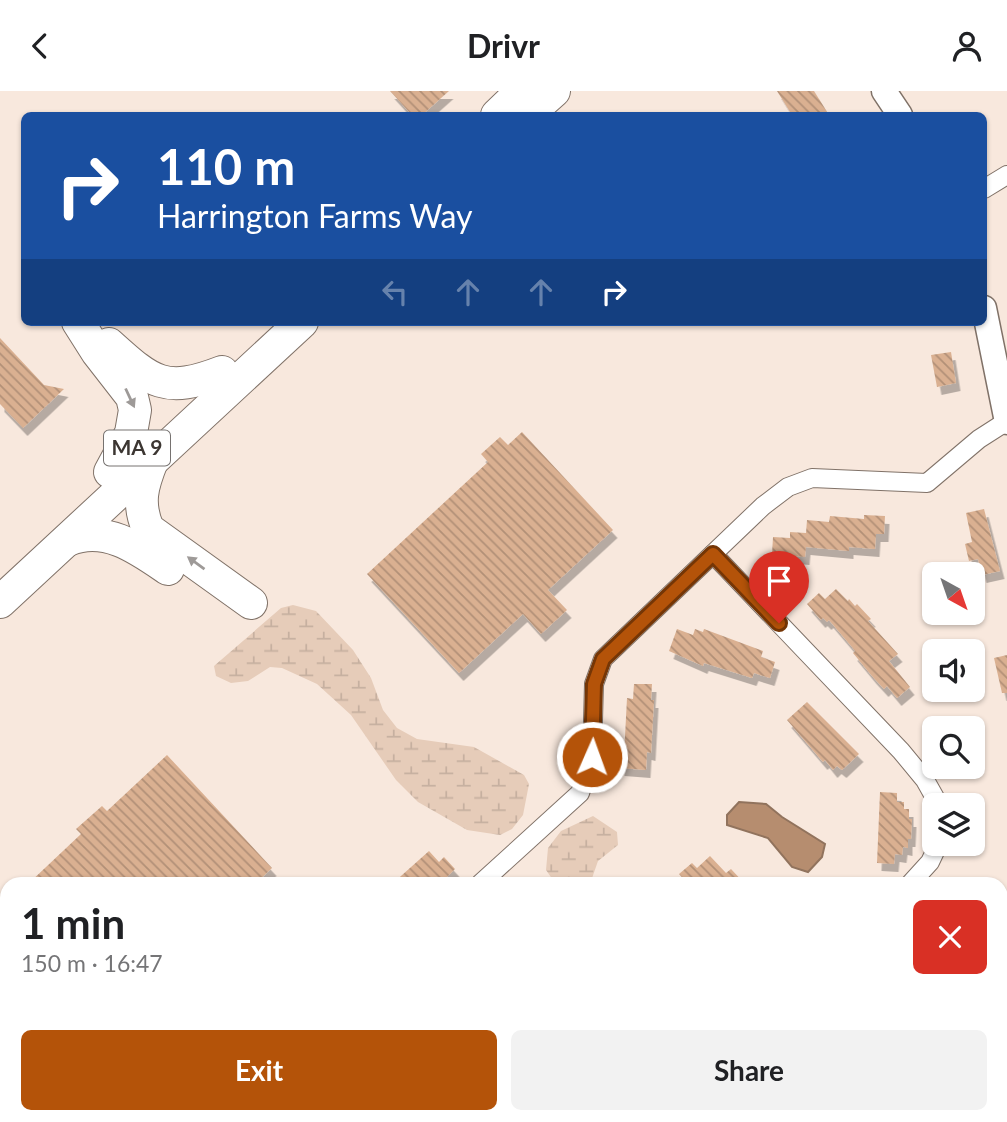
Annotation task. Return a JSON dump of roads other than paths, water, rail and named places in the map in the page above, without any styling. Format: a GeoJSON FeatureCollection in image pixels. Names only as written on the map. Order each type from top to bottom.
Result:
{"type":"FeatureCollection","features":[{"type":"Feature","properties":{"kind":"highway"},"geometry":{"type":"LineString","coordinates":[[500,112],[522,91]]}},
{"type":"Feature","properties":{"kind":"highway"},"geometry":{"type":"LineString","coordinates":[[530,112],[554,91]]}},
{"type":"Feature","properties":{"kind":"highway"},"geometry":{"type":"LineString","coordinates":[[81,326],[132,397],[135,410],[131,433],[110,472]]}},
{"type":"Feature","properties":{"kind":"highway"},"geometry":{"type":"LineString","coordinates":[[84,326],[106,341],[135,368],[158,381],[172,385],[199,381],[222,372]]}},
{"type":"Feature","properties":{"kind":"highway","name":"MA 9"},"geometry":{"type":"LineString","coordinates":[[0,575],[272,326]]}},
{"type":"Feature","properties":{"kind":"highway","name":"MA 9"},"geometry":{"type":"LineString","coordinates":[[0,602],[298,326]]}},
{"type":"Feature","properties":{"kind":"highway"},"geometry":{"type":"LineString","coordinates":[[68,540],[97,534],[129,543],[244,610],[148,529],[142,515],[140,498],[153,461]]}},
{"type":"Feature","properties":{"kind":"street"},"geometry":{"type":"LineString","coordinates":[[884,91],[898,112]]}},
{"type":"Feature","properties":{"kind":"street"},"geometry":{"type":"LineString","coordinates":[[987,187],[1007,175]]}},
{"type":"Feature","properties":{"kind":"street"},"geometry":{"type":"LineString","coordinates":[[488,877],[580,793],[592,757],[594,684],[603,659],[768,502],[799,481],[819,477],[927,483],[979,439],[1007,422],[987,323]]}},
{"type":"Feature","properties":{"kind":"street"},"geometry":{"type":"LineString","coordinates":[[713,554],[901,751],[932,793]]}},
{"type":"Feature","properties":{"kind":"street"},"geometry":{"type":"LineString","coordinates":[[916,877],[933,856]]}}]}
